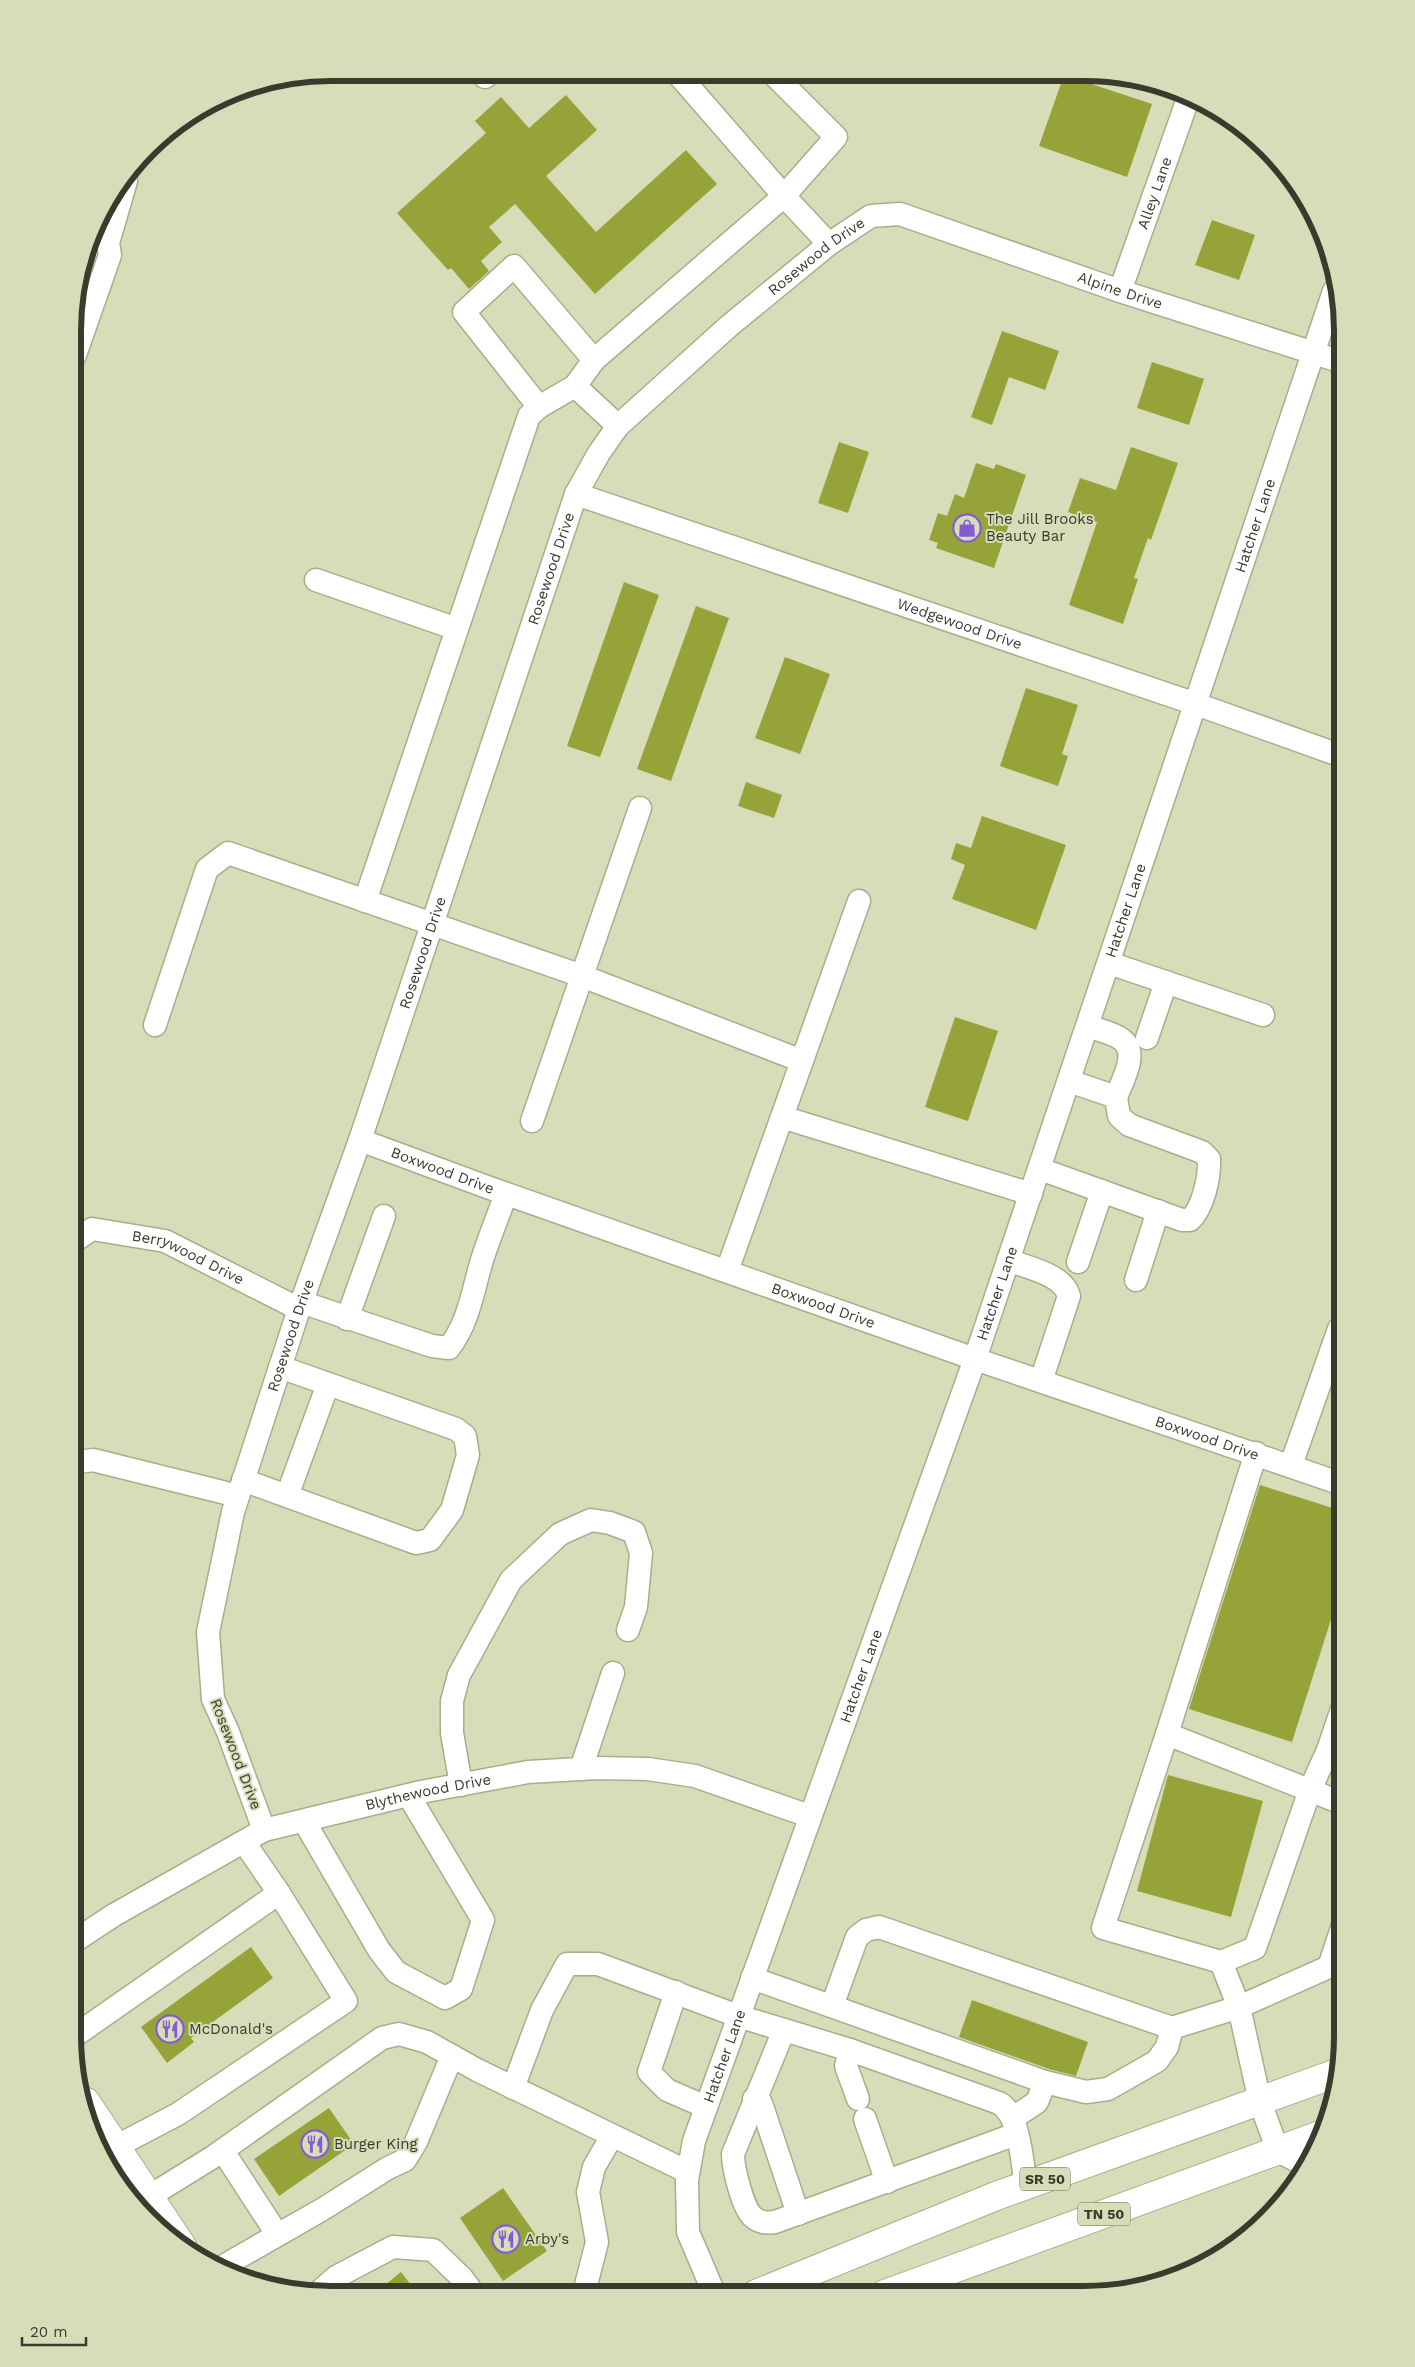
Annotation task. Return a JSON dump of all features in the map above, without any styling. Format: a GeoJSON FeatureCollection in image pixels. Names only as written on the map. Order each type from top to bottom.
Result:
{"type":"FeatureCollection","features":[{"type":"Feature","properties":{"kind":"main road","name":"SR 50"},"geometry":{"type":"LineString","coordinates":[[776,2286],[1026,2186],[1331,2075]]}},
{"type":"Feature","properties":{"kind":"main road"},"geometry":{"type":"LineString","coordinates":[[95,2115],[116,2146],[143,2200]]}},
{"type":"Feature","properties":{"kind":"main road","name":"TN 50"},"geometry":{"type":"LineString","coordinates":[[907,2286],[1312,2138]]}},
{"type":"Feature","properties":{"kind":"street"},"geometry":{"type":"LineString","coordinates":[[683,81],[784,196],[829,244]]}},
{"type":"Feature","properties":{"kind":"street"},"geometry":{"type":"LineString","coordinates":[[365,901],[529,416],[539,407],[574,386],[594,360],[784,196],[836,137],[780,81]]}},
{"type":"Feature","properties":{"kind":"street","name":"Alley Lane"},"geometry":{"type":"LineString","coordinates":[[1120,291],[1187,104]]}},
{"type":"Feature","properties":{"kind":"street"},"geometry":{"type":"LineString","coordinates":[[81,338],[110,255],[100,240],[116,205]]}},
{"type":"Feature","properties":{"kind":"street","name":"Alpine Drive"},"geometry":{"type":"LineString","coordinates":[[900,214],[1120,291],[1334,359]]}},
{"type":"Feature","properties":{"kind":"street","name":"Rosewood Drive"},"geometry":{"type":"LineString","coordinates":[[264,1830],[228,1732],[213,1699],[208,1632],[232,1512],[300,1306],[360,1140],[576,494],[599,453],[618,426],[729,326],[829,244],[871,216],[900,214]]}},
{"type":"Feature","properties":{"kind":"street"},"geometry":{"type":"LineString","coordinates":[[539,407],[464,312],[487,289],[514,266],[594,360]]}},
{"type":"Feature","properties":{"kind":"street","name":"Hatcher Lane"},"geometry":{"type":"LineString","coordinates":[[711,2286],[688,2232],[686,2180],[694,2141],[809,1816],[975,1359],[1332,298]]}},
{"type":"Feature","properties":{"kind":"street"},"geometry":{"type":"LineString","coordinates":[[574,386],[618,426]]}},
{"type":"Feature","properties":{"kind":"street","name":"Wedgewood Drive"},"geometry":{"type":"LineString","coordinates":[[576,494],[1196,704],[1334,753]]}},
{"type":"Feature","properties":{"kind":"street"},"geometry":{"type":"LineString","coordinates":[[316,580],[457,629]]}},
{"type":"Feature","properties":{"kind":"street"},"geometry":{"type":"LineString","coordinates":[[532,1121],[640,808]]}},
{"type":"Feature","properties":{"kind":"street"},"geometry":{"type":"LineString","coordinates":[[155,1025],[207,869],[228,853],[582,976],[802,1061]]}},
{"type":"Feature","properties":{"kind":"street"},"geometry":{"type":"LineString","coordinates":[[727,1272],[859,901]]}},
{"type":"Feature","properties":{"kind":"street"},"geometry":{"type":"LineString","coordinates":[[1109,963],[1262,1015]]}},
{"type":"Feature","properties":{"kind":"street"},"geometry":{"type":"LineString","coordinates":[[1147,1038],[1166,982]]}},
{"type":"Feature","properties":{"kind":"street"},"geometry":{"type":"LineString","coordinates":[[1040,1169],[1182,1220],[1190,1220],[1196,1214],[1210,1170],[1209,1159],[1202,1152],[1129,1125],[1119,1116],[1116,1097],[1130,1059],[1128,1047],[1121,1039],[1088,1026]]}},
{"type":"Feature","properties":{"kind":"street"},"geometry":{"type":"LineString","coordinates":[[1069,1081],[1116,1097]]}},
{"type":"Feature","properties":{"kind":"street"},"geometry":{"type":"LineString","coordinates":[[782,1117],[1031,1194]]}},
{"type":"Feature","properties":{"kind":"street","name":"Boxwood Drive"},"geometry":{"type":"LineString","coordinates":[[360,1140],[506,1194],[975,1359],[1334,1481]]}},
{"type":"Feature","properties":{"kind":"street"},"geometry":{"type":"LineString","coordinates":[[1078,1262],[1102,1191]]}},
{"type":"Feature","properties":{"kind":"street","name":"Berrywood Drive"},"geometry":{"type":"LineString","coordinates":[[81,1237],[92,1229],[164,1241],[300,1306],[432,1346],[449,1348],[457,1337],[470,1305],[482,1260],[506,1194]]}},
{"type":"Feature","properties":{"kind":"street"},"geometry":{"type":"LineString","coordinates":[[1136,1280],[1158,1211]]}},
{"type":"Feature","properties":{"kind":"street"},"geometry":{"type":"LineString","coordinates":[[346,1319],[384,1216]]}},
{"type":"Feature","properties":{"kind":"street"},"geometry":{"type":"LineString","coordinates":[[1008,1260],[1060,1281],[1069,1296],[1041,1381]]}},
{"type":"Feature","properties":{"kind":"street"},"geometry":{"type":"LineString","coordinates":[[1291,1465],[1334,1345]]}},
{"type":"Feature","properties":{"kind":"street"},"geometry":{"type":"LineString","coordinates":[[81,1462],[93,1460],[287,1496],[416,1543],[430,1540],[452,1510],[468,1455],[465,1436],[456,1429],[280,1367]]}},
{"type":"Feature","properties":{"kind":"street"},"geometry":{"type":"LineString","coordinates":[[287,1496],[328,1384]]}},
{"type":"Feature","properties":{"kind":"street"},"geometry":{"type":"LineString","coordinates":[[1256,1453],[1103,1928],[1221,1962],[1255,1948],[1310,1790],[1334,1732]]}},
{"type":"Feature","properties":{"kind":"street"},"geometry":{"type":"LineString","coordinates":[[461,1785],[452,1733],[452,1700],[459,1675],[511,1580],[560,1534],[591,1520],[610,1523],[634,1532],[641,1553],[636,1607],[628,1630]]}},
{"type":"Feature","properties":{"kind":"street"},"geometry":{"type":"LineString","coordinates":[[581,1769],[613,1673]]}},
{"type":"Feature","properties":{"kind":"street"},"geometry":{"type":"LineString","coordinates":[[1167,1734],[1334,1800]]}},
{"type":"Feature","properties":{"kind":"street","name":"Blythewood Drive"},"geometry":{"type":"LineString","coordinates":[[81,1937],[114,1915],[264,1830],[409,1796],[528,1772],[581,1769],[648,1770],[694,1776],[809,1816]]}},
{"type":"Feature","properties":{"kind":"street"},"geometry":{"type":"LineString","coordinates":[[304,1821],[380,1950],[396,1972],[445,1998],[461,1989],[483,1920],[409,1796]]}},
{"type":"Feature","properties":{"kind":"street"},"geometry":{"type":"LineString","coordinates":[[116,2146],[178,2114],[346,2001],[244,1842]]}},
{"type":"Feature","properties":{"kind":"street"},"geometry":{"type":"LineString","coordinates":[[81,2031],[279,1894]]}},
{"type":"Feature","properties":{"kind":"street"},"geometry":{"type":"LineString","coordinates":[[832,2006],[857,1937],[866,1930],[879,1927],[1172,2028],[1239,2007],[1334,1964]]}},
{"type":"Feature","properties":{"kind":"street"},"geometry":{"type":"LineString","coordinates":[[1221,1962],[1239,2007],[1260,2102],[1278,2151],[1299,2162]]}},
{"type":"Feature","properties":{"kind":"street"},"geometry":{"type":"LineString","coordinates":[[513,2088],[542,2010],[567,1964],[598,1964],[738,2016],[850,2050],[1005,2106],[1015,2126],[1026,2186]]}},
{"type":"Feature","properties":{"kind":"street"},"geometry":{"type":"LineString","coordinates":[[752,1978],[1046,2082],[1086,2092],[1108,2089],[1157,2061],[1167,2048],[1172,2028]]}},
{"type":"Feature","properties":{"kind":"street"},"geometry":{"type":"LineString","coordinates":[[676,1992],[649,2072],[667,2090],[706,2107]]}},
{"type":"Feature","properties":{"kind":"street"},"geometry":{"type":"LineString","coordinates":[[784,2030],[754,2098],[733,2154],[733,2164],[748,2211],[754,2218],[765,2224],[887,2182],[1015,2126],[1037,2102],[1046,2082]]}},
{"type":"Feature","properties":{"kind":"street"},"geometry":{"type":"LineString","coordinates":[[143,2200],[223,2151],[382,2038],[399,2034],[427,2042],[513,2088],[688,2172]]}},
{"type":"Feature","properties":{"kind":"street"},"geometry":{"type":"LineString","coordinates":[[850,2050],[846,2066],[887,2182]]}},
{"type":"Feature","properties":{"kind":"street"},"geometry":{"type":"LineString","coordinates":[[228,2263],[388,2168],[405,2160],[416,2142],[452,2056]]}},
{"type":"Feature","properties":{"kind":"street"},"geometry":{"type":"LineString","coordinates":[[754,2098],[760,2101],[762,2106],[798,2214]]}},
{"type":"Feature","properties":{"kind":"street"},"geometry":{"type":"LineString","coordinates":[[586,2286],[597,2242],[588,2192],[594,2167],[612,2136]]}},
{"type":"Feature","properties":{"kind":"street"},"geometry":{"type":"LineString","coordinates":[[223,2151],[277,2234]]}},
{"type":"Feature","properties":{"kind":"street"},"geometry":{"type":"LineString","coordinates":[[326,2286],[336,2277],[393,2247],[433,2250],[468,2286]]}},
{"type":"Feature","properties":{"kind":"building"},"geometry":{"type":"Polygon","coordinates":[[[1062,81],[1082,81],[1152,104],[1127,177],[1039,146],[1062,81]]]}},
{"type":"Feature","properties":{"kind":"building"},"geometry":{"type":"Polygon","coordinates":[[[566,95],[597,130],[546,176],[596,232],[686,150],[717,184],[595,294],[515,204],[489,227],[502,242],[481,261],[489,271],[469,289],[451,268],[448,270],[397,213],[486,133],[475,121],[501,97],[529,128],[566,95]]]}},
{"type":"Feature","properties":{"kind":"building"},"geometry":{"type":"Polygon","coordinates":[[[1212,220],[1255,235],[1239,280],[1195,265],[1212,220]]]}},
{"type":"Feature","properties":{"kind":"building"},"geometry":{"type":"Polygon","coordinates":[[[1002,331],[1059,351],[1045,390],[1009,377],[992,425],[971,417],[1002,331]]]}},
{"type":"Feature","properties":{"kind":"building"},"geometry":{"type":"Polygon","coordinates":[[[1152,362],[1204,379],[1189,425],[1137,408],[1152,362]]]}},
{"type":"Feature","properties":{"kind":"building"},"geometry":{"type":"Polygon","coordinates":[[[839,442],[869,452],[848,513],[818,503],[839,442]]]}},
{"type":"Feature","properties":{"kind":"building"},"geometry":{"type":"Polygon","coordinates":[[[1131,447],[1178,463],[1151,540],[1148,538],[1134,578],[1138,579],[1123,624],[1069,605],[1097,522],[1068,512],[1080,478],[1116,490],[1131,447]]]}},
{"type":"Feature","properties":{"kind":"building"},"geometry":{"type":"Polygon","coordinates":[[[976,463],[994,469],[996,464],[1026,475],[994,568],[936,548],[938,543],[929,540],[938,513],[947,516],[955,494],[964,498],[976,463]]]}},
{"type":"Feature","properties":{"kind":"building"},"geometry":{"type":"Polygon","coordinates":[[[624,582],[659,595],[600,757],[567,746],[624,582]]]}},
{"type":"Feature","properties":{"kind":"building"},"geometry":{"type":"Polygon","coordinates":[[[696,606],[729,618],[671,781],[637,769],[696,606]]]}},
{"type":"Feature","properties":{"kind":"building"},"geometry":{"type":"Polygon","coordinates":[[[785,657],[830,674],[800,754],[755,738],[785,657]]]}},
{"type":"Feature","properties":{"kind":"building"},"geometry":{"type":"Polygon","coordinates":[[[1026,688],[1078,705],[1062,754],[1068,756],[1058,786],[1000,766],[1026,688]]]}},
{"type":"Feature","properties":{"kind":"building"},"geometry":{"type":"Polygon","coordinates":[[[746,782],[782,795],[774,818],[738,806],[746,782]]]}},
{"type":"Feature","properties":{"kind":"building"},"geometry":{"type":"Polygon","coordinates":[[[982,816],[1066,845],[1036,930],[952,899],[965,865],[951,859],[956,843],[971,848],[982,816]]]}},
{"type":"Feature","properties":{"kind":"building"},"geometry":{"type":"Polygon","coordinates":[[[955,1017],[998,1031],[968,1121],[925,1107],[955,1017]]]}},
{"type":"Feature","properties":{"kind":"building"},"geometry":{"type":"Polygon","coordinates":[[[1260,1485],[1334,1508],[1334,1610],[1292,1742],[1189,1709],[1260,1485]]]}},
{"type":"Feature","properties":{"kind":"building"},"geometry":{"type":"Polygon","coordinates":[[[1168,1775],[1263,1801],[1231,1917],[1137,1891],[1168,1775]]]}},
{"type":"Feature","properties":{"kind":"building"},"geometry":{"type":"Polygon","coordinates":[[[251,1947],[273,1978],[191,2038],[194,2042],[167,2063],[141,2027],[251,1947]]]}},
{"type":"Feature","properties":{"kind":"building"},"geometry":{"type":"Polygon","coordinates":[[[972,2000],[1088,2042],[1076,2076],[1049,2069],[959,2037],[972,2000]]]}},
{"type":"Feature","properties":{"kind":"building"},"geometry":{"type":"Polygon","coordinates":[[[329,2108],[354,2144],[279,2196],[254,2159],[329,2108]]]}},
{"type":"Feature","properties":{"kind":"building"},"geometry":{"type":"Polygon","coordinates":[[[503,2188],[547,2251],[503,2281],[460,2218],[503,2188]]]}},
{"type":"Feature","properties":{"kind":"building"},"geometry":{"type":"Polygon","coordinates":[[[401,2272],[412,2286],[384,2286],[401,2272]]]}},
{"type":"Feature","properties":{"kind":"place","name":"The Jill Brooks Beauty Bar"},"geometry":{"type":"Point","coordinates":[967,528]}},
{"type":"Feature","properties":{"kind":"place","name":"McDonald's"},"geometry":{"type":"Point","coordinates":[170,2029]}},
{"type":"Feature","properties":{"kind":"place","name":"Burger King"},"geometry":{"type":"Point","coordinates":[315,2144]}},
{"type":"Feature","properties":{"kind":"place","name":"Arby's"},"geometry":{"type":"Point","coordinates":[506,2239]}}]}
